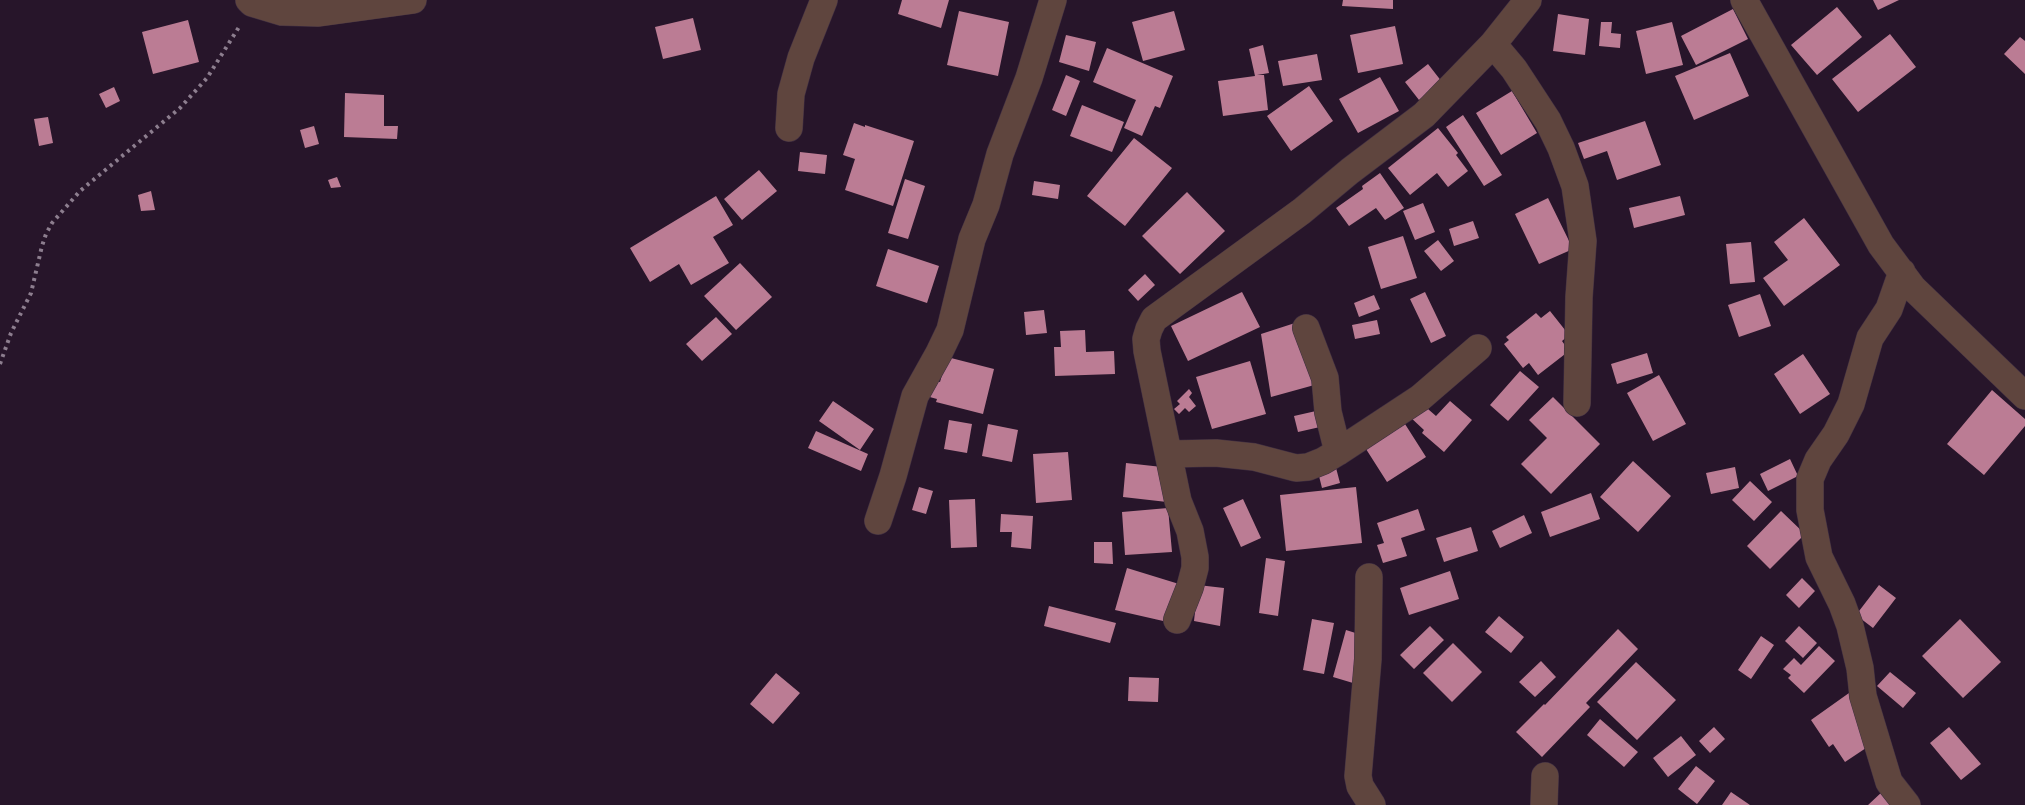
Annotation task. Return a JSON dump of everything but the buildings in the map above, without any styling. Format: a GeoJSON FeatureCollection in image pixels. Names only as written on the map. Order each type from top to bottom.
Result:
{"type":"FeatureCollection","features":[{"type":"Feature","properties":{"kind":"street"},"geometry":{"type":"LineString","coordinates":[[251,1],[282,12],[318,13],[413,0]]}},
{"type":"Feature","properties":{"kind":"street"},"geometry":{"type":"LineString","coordinates":[[789,128],[791,94],[801,58],[824,0]]}},
{"type":"Feature","properties":{"kind":"street"},"geometry":{"type":"LineString","coordinates":[[878,521],[915,396],[950,330],[972,239],[986,205],[1000,154],[1029,78],[1053,0]]}},
{"type":"Feature","properties":{"kind":"street"},"geometry":{"type":"LineString","coordinates":[[1177,620],[1190,587],[1195,568],[1195,557],[1190,531],[1178,501],[1147,351],[1146,339],[1154,319],[1302,211],[1424,115],[1493,44],[1528,0]]}},
{"type":"Feature","properties":{"kind":"street"},"geometry":{"type":"LineString","coordinates":[[1744,0],[1881,245],[1913,288],[2025,396]]}},
{"type":"Feature","properties":{"kind":"street"},"geometry":{"type":"LineString","coordinates":[[1493,44],[1519,76],[1548,121],[1575,186],[1583,241],[1579,297],[1577,403]]}},
{"type":"Feature","properties":{"kind":"street"},"geometry":{"type":"LineString","coordinates":[[1902,272],[1888,309],[1870,338],[1851,404],[1836,434],[1818,460],[1810,479],[1810,510],[1819,557],[1850,626],[1860,668],[1863,696],[1889,782],[1907,805]]}},
{"type":"Feature","properties":{"kind":"street"},"geometry":{"type":"LineString","coordinates":[[1306,328],[1325,378],[1329,412],[1338,452]]}},
{"type":"Feature","properties":{"kind":"street"},"geometry":{"type":"LineString","coordinates":[[1169,453],[1226,454],[1254,457],[1296,468],[1308,467],[1338,452],[1420,398],[1478,348]]}},
{"type":"Feature","properties":{"kind":"street"},"geometry":{"type":"LineString","coordinates":[[1370,577],[1368,659],[1358,776],[1360,786],[1372,805]]}},
{"type":"Feature","properties":{"kind":"street"},"geometry":{"type":"LineString","coordinates":[[1544,805],[1545,776]]}},
{"type":"Feature","properties":{"kind":"path"},"geometry":{"type":"LineString","coordinates":[[0,364],[11,333],[31,293],[42,246],[52,223],[80,191],[180,108],[207,78],[231,42],[251,1]]}}]}
